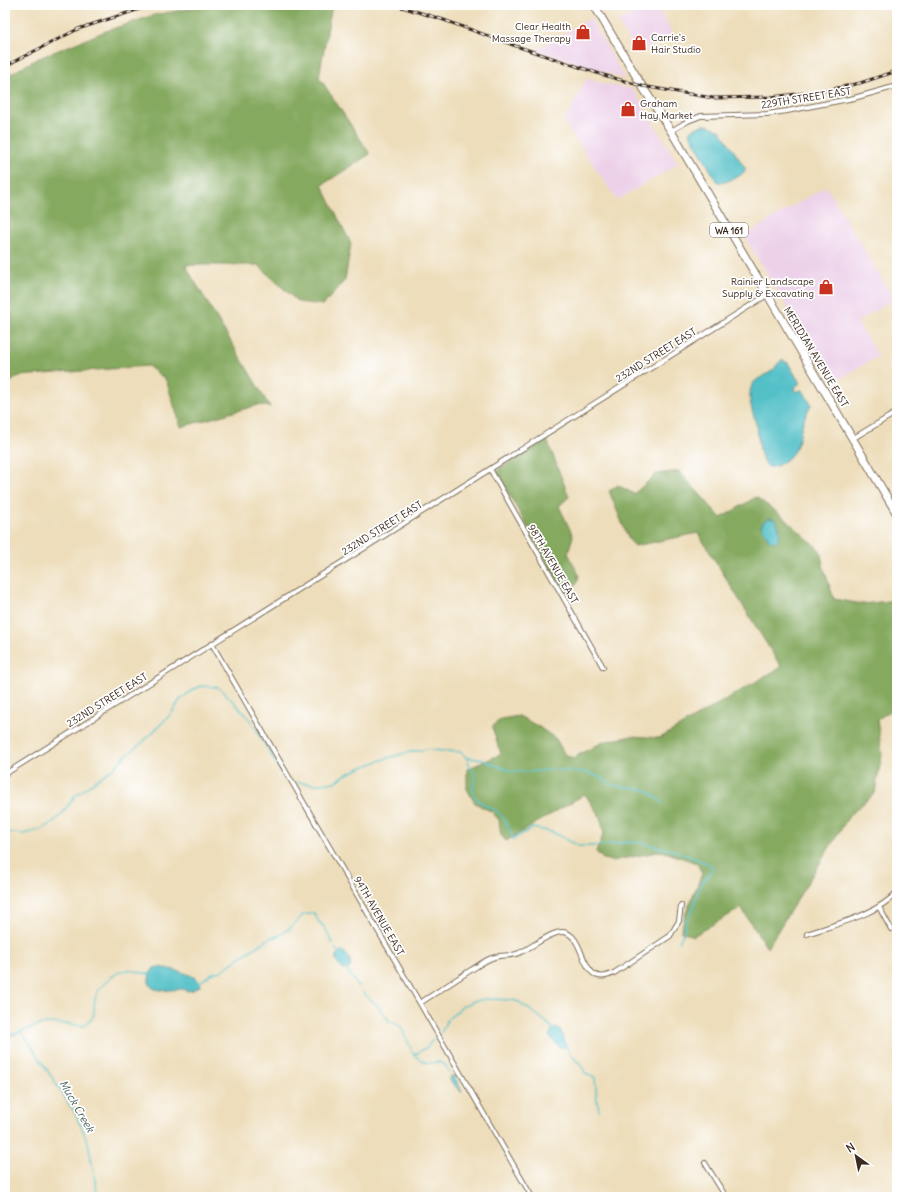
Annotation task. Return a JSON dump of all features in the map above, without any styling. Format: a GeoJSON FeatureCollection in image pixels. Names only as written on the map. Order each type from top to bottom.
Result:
{"type":"FeatureCollection","features":[{"type":"Feature","properties":{"kind":"main road","name":"MERIDIAN AVENUE EAST"},"geometry":{"type":"LineString","coordinates":[[594,5],[642,86],[672,132],[897,514]]}},
{"type":"Feature","properties":{"kind":"street","name":"229TH STREET EAST"},"geometry":{"type":"LineString","coordinates":[[672,132],[688,120],[701,116],[767,114],[787,111],[854,98],[897,86]]}},
{"type":"Feature","properties":{"kind":"street","name":"232ND STREET EAST"},"geometry":{"type":"LineString","coordinates":[[5,774],[767,295]]}},
{"type":"Feature","properties":{"kind":"street"},"geometry":{"type":"LineString","coordinates":[[852,439],[897,412]]}},
{"type":"Feature","properties":{"kind":"street","name":"98TH AVENUE EAST"},"geometry":{"type":"LineString","coordinates":[[490,470],[603,667]]}},
{"type":"Feature","properties":{"kind":"street","name":"94TH AVENUE EAST"},"geometry":{"type":"LineString","coordinates":[[212,644],[532,1197]]}},
{"type":"Feature","properties":{"kind":"street"},"geometry":{"type":"LineString","coordinates":[[807,934],[868,913],[886,902],[897,892]]}},
{"type":"Feature","properties":{"kind":"street"},"geometry":{"type":"LineString","coordinates":[[420,1003],[492,958],[520,953],[551,935],[563,932],[572,937],[587,966],[598,976],[606,977],[670,936],[679,921],[681,905]]}},
{"type":"Feature","properties":{"kind":"street"},"geometry":{"type":"LineString","coordinates":[[879,907],[891,929]]}},
{"type":"Feature","properties":{"kind":"street"},"geometry":{"type":"LineString","coordinates":[[705,1163],[726,1197]]}},
{"type":"Feature","properties":{"kind":"shaded area"},"geometry":{"type":"Polygon","coordinates":[[[646,5],[656,5],[672,33],[637,54],[618,22],[646,5]]]}},
{"type":"Feature","properties":{"kind":"shaded area"},"geometry":{"type":"Polygon","coordinates":[[[590,18],[625,79],[536,50],[590,18]]]}},
{"type":"Feature","properties":{"kind":"shaded area"},"geometry":{"type":"Polygon","coordinates":[[[586,79],[633,89],[678,164],[617,200],[564,122],[586,79]]]}},
{"type":"Feature","properties":{"kind":"shaded area"},"geometry":{"type":"Polygon","coordinates":[[[826,186],[894,299],[857,322],[878,356],[833,383],[744,236],[826,186]]]}},
{"type":"Feature","properties":{"kind":"green space"},"geometry":{"type":"Polygon","coordinates":[[[210,5],[332,5],[319,77],[370,154],[322,185],[351,244],[345,280],[323,305],[298,302],[258,265],[185,265],[270,407],[258,405],[181,427],[166,380],[148,366],[19,376],[5,386],[5,77],[39,58],[106,31],[154,15],[210,5]]]}},
{"type":"Feature","properties":{"kind":"green space"},"geometry":{"type":"Polygon","coordinates":[[[547,440],[569,497],[559,506],[573,536],[568,553],[579,575],[577,584],[567,595],[565,594],[497,473],[499,469],[547,440]]]}},
{"type":"Feature","properties":{"kind":"green space"},"geometry":{"type":"Polygon","coordinates":[[[679,471],[721,518],[756,497],[782,516],[820,550],[824,569],[834,599],[862,604],[897,600],[897,706],[877,720],[882,754],[875,793],[849,816],[767,948],[741,908],[693,936],[681,932],[685,915],[702,874],[697,863],[662,851],[612,861],[603,859],[596,852],[604,833],[600,817],[585,794],[506,841],[501,835],[499,820],[492,812],[475,803],[467,789],[467,769],[501,754],[492,727],[501,719],[519,716],[539,727],[556,739],[565,755],[573,758],[603,742],[632,736],[660,738],[781,667],[698,533],[635,546],[629,540],[609,491],[618,485],[634,494],[656,474],[679,471]]]}},
{"type":"Feature","properties":{"kind":"water"},"geometry":{"type":"Polygon","coordinates":[[[702,125],[707,125],[720,130],[745,168],[743,173],[733,179],[720,183],[716,180],[690,134],[691,130],[702,125]]]}},
{"type":"Feature","properties":{"kind":"water"},"geometry":{"type":"Polygon","coordinates":[[[782,360],[788,363],[800,383],[794,388],[795,391],[803,390],[811,405],[804,420],[799,441],[794,451],[783,462],[769,467],[763,461],[757,427],[750,401],[750,390],[756,381],[772,371],[782,360]]]}},
{"type":"Feature","properties":{"kind":"water"},"geometry":{"type":"Polygon","coordinates":[[[770,518],[776,521],[779,527],[778,540],[774,542],[769,540],[761,526],[764,521],[770,518]]]}},
{"type":"Feature","properties":{"kind":"water"},"geometry":{"type":"Polygon","coordinates":[[[342,951],[350,961],[350,968],[344,970],[340,967],[336,959],[336,955],[342,951]]]}},
{"type":"Feature","properties":{"kind":"water"},"geometry":{"type":"Polygon","coordinates":[[[158,967],[183,972],[195,978],[200,986],[188,991],[182,989],[162,990],[153,988],[150,985],[149,977],[154,968],[158,967]]]}},
{"type":"Feature","properties":{"kind":"water"},"geometry":{"type":"Polygon","coordinates":[[[556,1028],[560,1029],[566,1044],[565,1047],[559,1047],[549,1036],[551,1031],[556,1028]]]}},
{"type":"Feature","properties":{"kind":"water"},"geometry":{"type":"Polygon","coordinates":[[[453,1075],[462,1093],[449,1080],[449,1078],[453,1075]]]}},
{"type":"Feature","properties":{"kind":"waterway"},"geometry":{"type":"LineString","coordinates":[[5,832],[23,834],[39,830],[50,825],[61,815],[76,795],[116,766],[171,714],[180,700],[191,691],[201,686],[217,687],[223,691],[249,718],[286,780]]}},
{"type":"Feature","properties":{"kind":"waterway"},"geometry":{"type":"LineString","coordinates":[[297,782],[316,784],[334,782],[347,774],[376,762],[406,753],[427,749]]}},
{"type":"Feature","properties":{"kind":"waterway"},"geometry":{"type":"LineString","coordinates":[[430,750],[460,752],[467,758],[480,759],[510,771],[527,772],[549,770],[584,772],[600,777],[611,785],[646,790],[663,803]]}},
{"type":"Feature","properties":{"kind":"waterway"},"geometry":{"type":"LineString","coordinates":[[467,758],[475,778],[473,790],[474,796],[481,803],[495,810],[504,819],[513,839],[532,828],[552,832],[579,846],[630,842],[642,843],[675,851],[709,864],[712,867],[712,870],[700,885],[693,908],[685,923],[683,934],[679,942]]}},
{"type":"Feature","properties":{"kind":"waterway"},"geometry":{"type":"LineString","coordinates":[[199,983],[212,973],[221,971],[270,938],[278,936],[289,929],[303,915],[314,913],[319,922],[325,928],[332,943]]}},
{"type":"Feature","properties":{"kind":"waterway"},"geometry":{"type":"LineString","coordinates":[[336,949],[338,953]]}},
{"type":"Feature","properties":{"kind":"waterway"},"geometry":{"type":"LineString","coordinates":[[347,969],[358,987]]}},
{"type":"Feature","properties":{"kind":"waterway"},"geometry":{"type":"LineString","coordinates":[[5,1037],[46,1023],[83,1026],[93,1017],[95,999],[99,989],[113,976],[129,970],[150,974]]}},
{"type":"Feature","properties":{"kind":"waterway"},"geometry":{"type":"LineString","coordinates":[[362,992],[377,1005],[390,1022],[401,1027],[414,1055],[428,1063],[439,1062],[446,1066],[449,1072]]}},
{"type":"Feature","properties":{"kind":"waterway"},"geometry":{"type":"LineString","coordinates":[[441,1033],[447,1020],[463,1006],[474,1001],[487,999],[512,1000],[519,1002],[545,1021],[554,1030]]}},
{"type":"Feature","properties":{"kind":"waterway","name":"Muck Creek"},"geometry":{"type":"LineString","coordinates":[[20,1031],[74,1111],[88,1142],[98,1197]]}},
{"type":"Feature","properties":{"kind":"waterway"},"geometry":{"type":"LineString","coordinates":[[414,1055],[427,1047],[435,1037]]}},
{"type":"Feature","properties":{"kind":"waterway"},"geometry":{"type":"LineString","coordinates":[[565,1044],[571,1055],[582,1066],[585,1073],[595,1078],[599,1110]]}},
{"type":"Feature","properties":{"kind":"railway"},"geometry":{"type":"LineString","coordinates":[[5,68],[13,62],[78,29],[152,5]]}},
{"type":"Feature","properties":{"kind":"railway"},"geometry":{"type":"LineString","coordinates":[[395,5],[441,19],[600,74],[642,86],[713,98],[770,97],[824,91],[860,83],[897,71]]}},
{"type":"Feature","properties":{"kind":"place","name":"Clear Health Massage Therapy"},"geometry":{"type":"Point","coordinates":[583,32]}},
{"type":"Feature","properties":{"kind":"place","name":"Carrie's Hair Studio"},"geometry":{"type":"Point","coordinates":[639,43]}},
{"type":"Feature","properties":{"kind":"place","name":"Graham Hay Market"},"geometry":{"type":"Point","coordinates":[628,109]}},
{"type":"Feature","properties":{"kind":"place","name":"Rainier Landscape Supply & Excavating"},"geometry":{"type":"Point","coordinates":[826,287]}}]}
